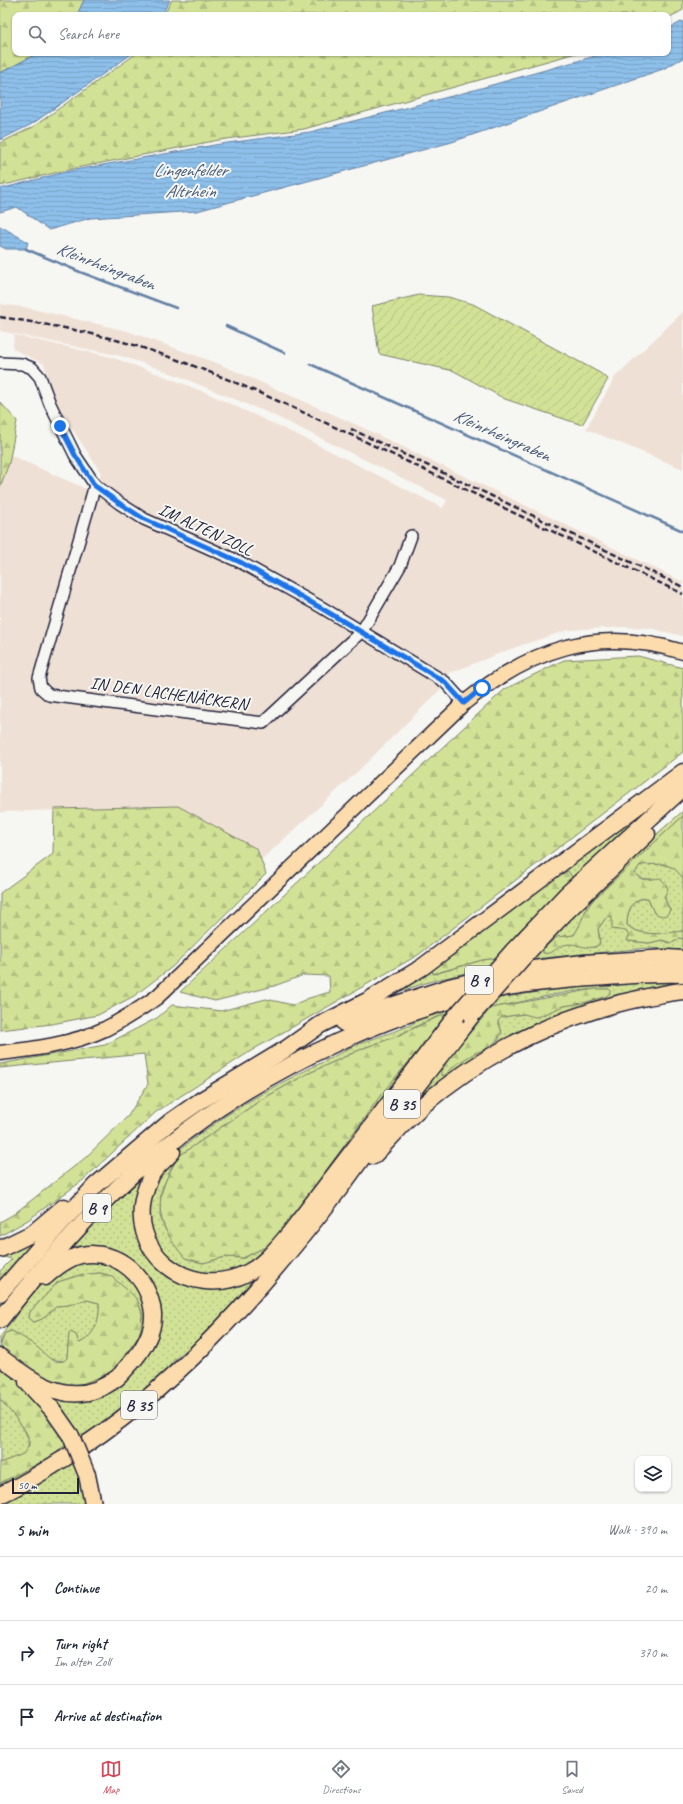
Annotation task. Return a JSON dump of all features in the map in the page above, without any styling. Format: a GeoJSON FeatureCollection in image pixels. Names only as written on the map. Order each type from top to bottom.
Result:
{"type":"FeatureCollection","features":[{"type":"Feature","properties":{"kind":"highway"},"geometry":{"type":"LineString","coordinates":[[286,1049],[320,1025],[367,1001],[421,968],[683,772]]}},
{"type":"Feature","properties":{"kind":"highway"},"geometry":{"type":"LineString","coordinates":[[210,1114],[152,1172],[143,1199],[141,1215],[144,1231],[151,1246],[163,1262],[184,1277],[198,1281],[216,1282],[248,1273],[270,1256],[456,1016],[520,953],[566,895],[683,788]]}},
{"type":"Feature","properties":{"kind":"highway","name":"B 35"},"geometry":{"type":"LineString","coordinates":[[1,1495],[46,1470],[94,1440],[163,1386],[219,1332],[292,1249],[334,1196],[389,1120],[520,953],[683,803]]}},
{"type":"Feature","properties":{"kind":"highway","name":"B 9"},"geometry":{"type":"LineString","coordinates":[[0,1293],[60,1224],[96,1186],[141,1145],[200,1101],[286,1049],[360,1016],[449,987],[516,971],[584,963],[667,958],[683,959]]}},
{"type":"Feature","properties":{"kind":"highway","name":"B 9"},"geometry":{"type":"LineString","coordinates":[[0,1319],[78,1227],[148,1161],[210,1114],[260,1082],[359,1033],[459,999],[508,987],[559,980],[662,973],[683,974]]}},
{"type":"Feature","properties":{"kind":"highway"},"geometry":{"type":"LineString","coordinates":[[334,1196],[421,1107],[453,1081],[512,1044],[546,1028],[619,1003],[683,991]]}},
{"type":"Feature","properties":{"kind":"highway"},"geometry":{"type":"LineString","coordinates":[[0,1249],[33,1233],[72,1200],[96,1186]]}},
{"type":"Feature","properties":{"kind":"highway"},"geometry":{"type":"LineString","coordinates":[[0,1319],[21,1305],[44,1278],[58,1265],[80,1255],[103,1255],[116,1259],[135,1271],[150,1295],[153,1316],[147,1340],[139,1354],[117,1378],[95,1391],[84,1394],[60,1393],[45,1387],[2,1359]]}},
{"type":"Feature","properties":{"kind":"highway"},"geometry":{"type":"LineString","coordinates":[[2,1359],[52,1409],[71,1436],[87,1475],[93,1504]]}},
{"type":"Feature","properties":{"kind":"main road"},"geometry":{"type":"LineString","coordinates":[[0,1053],[52,1044],[104,1030],[157,997],[464,703],[511,669],[546,653],[596,641],[622,641],[660,646],[683,652]]}},
{"type":"Feature","properties":{"kind":"street","name":"IM ALTEN ZOLL"},"geometry":{"type":"LineString","coordinates":[[0,363],[22,364],[32,368],[40,377],[50,404],[69,444],[95,486],[144,519],[240,562],[362,631],[445,682],[464,703]]}},
{"type":"Feature","properties":{"kind":"street","name":"IN DEN LACHENÄCKERN"},"geometry":{"type":"LineString","coordinates":[[95,486],[39,678],[41,688],[49,694],[263,723],[362,631],[400,566],[411,536]]}},
{"type":"Feature","properties":{"kind":"shaded area"},"geometry":{"type":"Polygon","coordinates":[[[0,304],[28,308],[127,331],[219,364],[357,425],[558,521],[683,582],[683,636],[649,628],[625,627],[568,630],[513,648],[450,673],[440,690],[357,772],[260,861],[257,849],[178,806],[0,812],[0,487],[10,455],[93,492],[101,473],[54,401],[44,364],[13,349],[14,335],[111,357],[161,375],[209,394],[310,441],[443,508],[447,500],[271,414],[166,371],[121,356],[0,331],[0,304]]]}},
{"type":"Feature","properties":{"kind":"shaded area"},"geometry":{"type":"Polygon","coordinates":[[[683,312],[683,469],[586,429],[615,377],[683,312]]]}},
{"type":"Feature","properties":{"kind":"green space"},"geometry":{"type":"Polygon","coordinates":[[[0,0],[84,0],[78,12],[12,12],[12,56],[32,56],[0,73],[0,0]]]}},
{"type":"Feature","properties":{"kind":"green space"},"geometry":{"type":"Polygon","coordinates":[[[172,0],[683,0],[683,10],[671,16],[671,12],[166,12],[172,0]]]}},
{"type":"Feature","properties":{"kind":"green space"},"geometry":{"type":"Polygon","coordinates":[[[133,56],[565,56],[304,129],[219,140],[71,169],[0,186],[0,143],[33,127],[133,56]]]}},
{"type":"Feature","properties":{"kind":"green space"},"geometry":{"type":"Polygon","coordinates":[[[419,295],[448,297],[473,304],[600,373],[608,379],[582,425],[505,399],[454,371],[379,354],[372,306],[419,295]]]}},
{"type":"Feature","properties":{"kind":"green space"},"geometry":{"type":"Polygon","coordinates":[[[0,402],[17,421],[9,463],[0,487],[0,402]]]}},
{"type":"Feature","properties":{"kind":"green space"},"geometry":{"type":"Polygon","coordinates":[[[638,656],[683,668],[683,752],[418,955],[254,1049],[156,1112],[82,1181],[28,1220],[0,1236],[0,1222],[14,1214],[85,1158],[128,1116],[148,1084],[144,1054],[0,1068],[0,1064],[105,1045],[157,1018],[172,1005],[221,1011],[266,999],[293,1005],[309,998],[330,992],[329,976],[304,975],[274,986],[215,1001],[180,992],[505,689],[564,660],[638,656]]]}},
{"type":"Feature","properties":{"kind":"green space"},"geometry":{"type":"Polygon","coordinates":[[[683,776],[511,945],[509,943],[573,879],[565,872],[550,880],[435,974],[482,960],[496,958],[487,968],[432,981],[385,996],[683,776]]]}},
{"type":"Feature","properties":{"kind":"green space"},"geometry":{"type":"Polygon","coordinates":[[[178,806],[257,849],[266,874],[172,967],[134,996],[98,1015],[52,1024],[0,1030],[0,893],[53,854],[54,809],[178,806]]]}},
{"type":"Feature","properties":{"kind":"green space"},"geometry":{"type":"Polygon","coordinates":[[[683,811],[683,816],[587,906],[582,922],[574,935],[557,937],[552,940],[550,938],[641,848],[683,811]]]}},
{"type":"Feature","properties":{"kind":"green space"},"geometry":{"type":"Polygon","coordinates":[[[683,816],[683,878],[674,868],[663,864],[640,865],[635,873],[643,879],[660,878],[666,884],[668,889],[664,897],[670,910],[667,915],[662,916],[654,913],[648,898],[643,898],[634,902],[629,910],[627,925],[639,932],[654,934],[683,931],[683,939],[680,938],[672,943],[662,940],[649,943],[627,941],[629,936],[626,931],[612,929],[612,917],[609,916],[598,929],[600,944],[586,947],[569,944],[561,946],[552,952],[543,953],[543,949],[557,937],[574,935],[594,899],[683,816]]]}},
{"type":"Feature","properties":{"kind":"green space"},"geometry":{"type":"Polygon","coordinates":[[[643,864],[666,865],[675,869],[683,878],[683,931],[654,934],[640,932],[627,925],[629,910],[638,900],[648,898],[654,913],[670,910],[664,897],[666,894],[653,879],[643,879],[635,873],[637,868],[643,864]]]}},
{"type":"Feature","properties":{"kind":"green space"},"geometry":{"type":"Polygon","coordinates":[[[568,871],[573,879],[519,931],[496,958],[482,960],[433,974],[432,969],[550,880],[568,871]]]}},
{"type":"Feature","properties":{"kind":"green space"},"geometry":{"type":"Polygon","coordinates":[[[609,916],[612,917],[614,930],[621,929],[626,931],[629,936],[628,941],[649,943],[662,940],[668,943],[674,942],[680,938],[683,939],[683,950],[647,948],[533,959],[543,949],[543,951],[562,945],[574,944],[596,947],[600,939],[598,929],[609,916]]]}},
{"type":"Feature","properties":{"kind":"green space"},"geometry":{"type":"Polygon","coordinates":[[[635,982],[683,982],[683,987],[610,1001],[403,1112],[474,1023],[477,1024],[451,1055],[441,1071],[443,1076],[455,1065],[475,1052],[494,1045],[499,1039],[501,1030],[498,1021],[502,1017],[524,1014],[540,1016],[563,1006],[583,1003],[609,989],[594,989],[565,993],[491,1008],[499,998],[565,988],[635,982]]]}},
{"type":"Feature","properties":{"kind":"green space"},"geometry":{"type":"Polygon","coordinates":[[[595,989],[609,989],[611,991],[607,996],[583,1003],[563,1006],[540,1016],[535,1017],[524,1014],[502,1017],[498,1021],[502,1033],[491,1047],[475,1053],[455,1065],[445,1075],[441,1075],[441,1071],[451,1055],[491,1008],[595,989]]]}},
{"type":"Feature","properties":{"kind":"green space"},"geometry":{"type":"Polygon","coordinates":[[[444,1012],[452,1012],[449,1015],[442,1015],[395,1037],[364,1048],[305,1075],[261,1100],[179,1156],[161,1191],[160,1216],[165,1229],[185,1258],[203,1263],[225,1257],[244,1258],[267,1246],[280,1234],[383,1092],[418,1049],[433,1034],[435,1036],[290,1229],[260,1260],[248,1268],[225,1277],[203,1278],[183,1271],[166,1258],[153,1241],[146,1221],[146,1199],[155,1176],[175,1153],[230,1113],[294,1076],[366,1041],[406,1027],[420,1019],[444,1012]]]}},
{"type":"Feature","properties":{"kind":"green space"},"geometry":{"type":"Polygon","coordinates":[[[442,1015],[449,1015],[383,1092],[280,1234],[267,1246],[243,1258],[225,1257],[203,1263],[185,1258],[174,1245],[167,1232],[162,1220],[160,1208],[164,1184],[179,1156],[261,1100],[305,1075],[364,1048],[395,1037],[442,1015]]]}},
{"type":"Feature","properties":{"kind":"green space"},"geometry":{"type":"Polygon","coordinates":[[[148,1173],[138,1226],[191,1283],[277,1254],[244,1292],[197,1341],[174,1360],[165,1372],[88,1434],[53,1456],[66,1444],[48,1395],[85,1398],[154,1334],[136,1267],[65,1254],[96,1220],[148,1173]]]}},
{"type":"Feature","properties":{"kind":"green space"},"geometry":{"type":"Polygon","coordinates":[[[38,1237],[0,1282],[0,1271],[12,1259],[0,1256],[38,1237]]]}},
{"type":"Feature","properties":{"kind":"green space"},"geometry":{"type":"Polygon","coordinates":[[[94,1258],[106,1260],[118,1265],[137,1281],[144,1292],[148,1303],[150,1316],[148,1329],[136,1353],[128,1364],[117,1374],[93,1388],[66,1390],[50,1385],[35,1377],[8,1356],[10,1354],[39,1376],[57,1383],[79,1385],[113,1372],[138,1337],[141,1328],[142,1314],[138,1301],[111,1276],[100,1273],[80,1275],[58,1282],[30,1312],[29,1318],[34,1322],[42,1319],[57,1306],[87,1300],[99,1303],[98,1320],[89,1337],[79,1343],[76,1335],[71,1332],[69,1334],[67,1358],[64,1361],[49,1359],[37,1347],[12,1331],[5,1333],[0,1345],[0,1337],[30,1297],[57,1270],[70,1263],[94,1258]]]}},
{"type":"Feature","properties":{"kind":"green space"},"geometry":{"type":"Polygon","coordinates":[[[100,1273],[111,1276],[134,1296],[138,1301],[142,1314],[141,1328],[138,1337],[113,1372],[79,1385],[64,1385],[39,1376],[0,1347],[5,1333],[12,1331],[34,1345],[52,1360],[59,1362],[64,1361],[67,1358],[69,1334],[71,1332],[76,1335],[79,1343],[89,1337],[98,1320],[99,1303],[87,1300],[57,1306],[42,1319],[34,1322],[29,1318],[30,1312],[58,1282],[80,1275],[100,1273]]]}},
{"type":"Feature","properties":{"kind":"green space"},"geometry":{"type":"Polygon","coordinates":[[[0,1367],[20,1380],[60,1433],[66,1444],[53,1456],[0,1483],[0,1463],[23,1454],[29,1446],[29,1438],[23,1427],[0,1399],[0,1367]]]}},
{"type":"Feature","properties":{"kind":"green space"},"geometry":{"type":"Polygon","coordinates":[[[0,1399],[22,1426],[28,1441],[28,1448],[21,1456],[0,1463],[0,1399]]]}},
{"type":"Feature","properties":{"kind":"green space"},"geometry":{"type":"Polygon","coordinates":[[[52,1457],[0,1489],[0,1483],[52,1457]]]}},
{"type":"Feature","properties":{"kind":"green space"},"geometry":{"type":"Polygon","coordinates":[[[74,1461],[89,1504],[0,1504],[0,1503],[74,1461]]]}},
{"type":"Feature","properties":{"kind":"water"},"geometry":{"type":"Polygon","coordinates":[[[84,0],[170,0],[164,12],[78,12],[84,0]]]}},
{"type":"Feature","properties":{"kind":"water","name":"Lingenfelder Altrhein"},"geometry":{"type":"Polygon","coordinates":[[[683,21],[683,58],[663,69],[452,142],[197,211],[90,218],[49,230],[17,207],[0,212],[0,189],[69,171],[220,144],[310,132],[456,95],[595,56],[671,56],[671,27],[683,21]]]}},
{"type":"Feature","properties":{"kind":"water"},"geometry":{"type":"Polygon","coordinates":[[[32,56],[129,56],[32,124],[0,140],[0,73],[32,56]]]}},
{"type":"Feature","properties":{"kind":"water"},"geometry":{"type":"Polygon","coordinates":[[[0,226],[28,242],[26,249],[6,249],[0,246],[0,226]]]}},
{"type":"Feature","properties":{"kind":"waterway","name":"Kleinrheingraben"},"geometry":{"type":"LineString","coordinates":[[26,249],[80,272],[176,308]]}},
{"type":"Feature","properties":{"kind":"waterway","name":"Kleinrheingraben"},"geometry":{"type":"LineString","coordinates":[[226,326],[285,353]]}},
{"type":"Feature","properties":{"kind":"waterway","name":"Kleinrheingraben"},"geometry":{"type":"LineString","coordinates":[[310,364],[683,531]]}},
{"type":"Feature","properties":{"kind":"railway"},"geometry":{"type":"LineString","coordinates":[[0,317],[58,327],[134,345],[218,375],[345,432],[683,594]]}},
{"type":"Feature","properties":{"kind":"railway"},"geometry":{"type":"LineString","coordinates":[[351,429],[683,587]]}},
{"type":"Feature","properties":{"kind":"route"},"geometry":{"type":"LineString","coordinates":[[60,426],[75,455],[95,486],[144,519],[224,553],[362,631],[445,682],[464,703],[482,688]]}}]}
